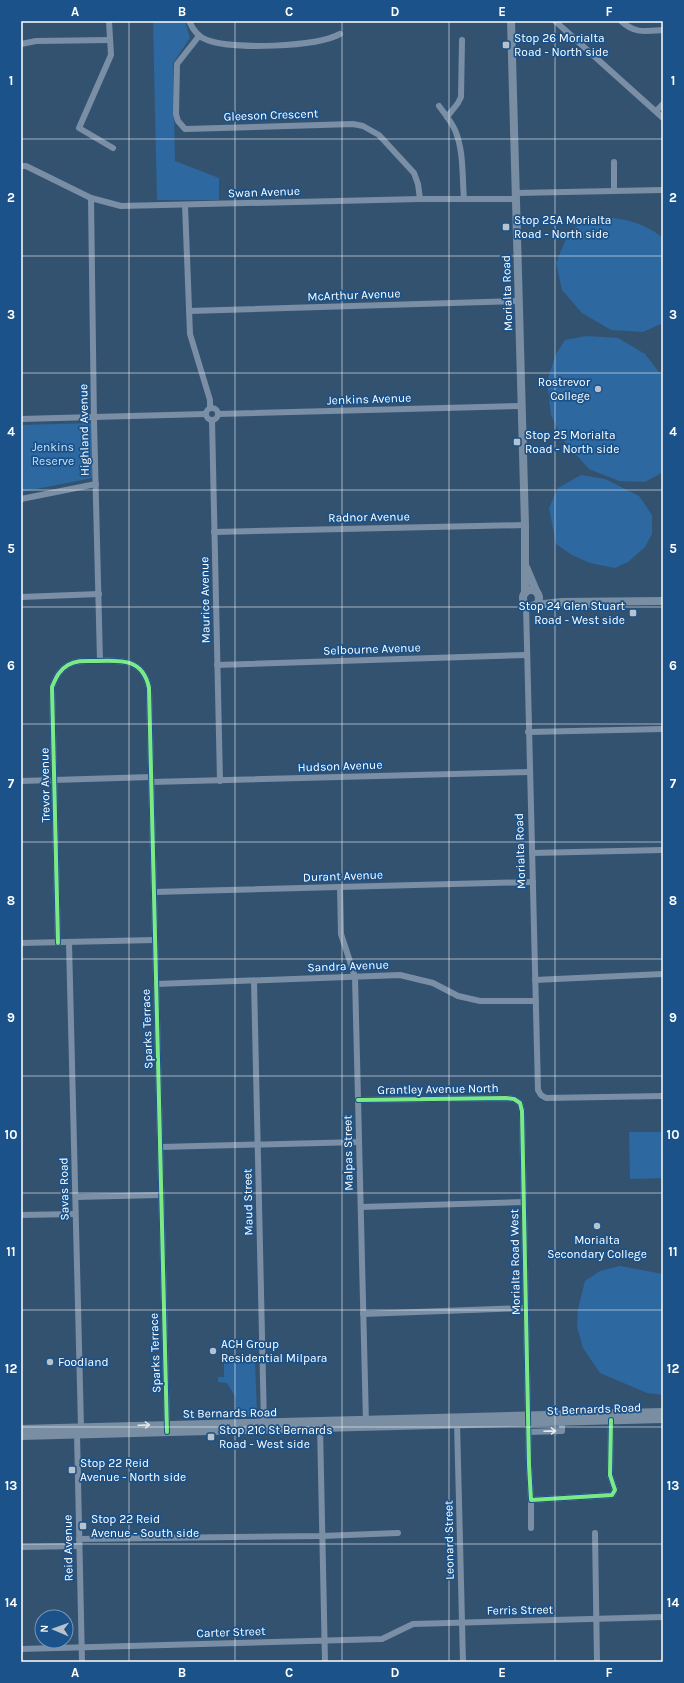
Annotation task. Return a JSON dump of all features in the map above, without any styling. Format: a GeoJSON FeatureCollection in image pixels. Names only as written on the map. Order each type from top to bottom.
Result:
{"type":"FeatureCollection","features":[{"type":"Feature","properties":{"kind":"main road","name":"Morialta Road"},"geometry":{"type":"LineString","coordinates":[[511,21],[525,525],[525,593]]}},
{"type":"Feature","properties":{"kind":"main road","name":"Morialta Road"},"geometry":{"type":"LineString","coordinates":[[525,564],[538,594]]}},
{"type":"Feature","properties":{"kind":"main road"},"geometry":{"type":"LineString","coordinates":[[562,602],[538,594],[531,590],[525,593],[522,598],[526,605],[531,607],[562,602],[663,601]]}},
{"type":"Feature","properties":{"kind":"main road"},"geometry":{"type":"LineString","coordinates":[[536,605],[539,601],[538,594]]}},
{"type":"Feature","properties":{"kind":"main road","name":"St Bernards Road"},"geometry":{"type":"LineString","coordinates":[[528,1420],[663,1412]]}},
{"type":"Feature","properties":{"kind":"main road","name":"St Bernards Road"},"geometry":{"type":"LineString","coordinates":[[21,1436],[79,1431],[167,1428],[457,1421],[663,1419]]}},
{"type":"Feature","properties":{"kind":"main road","name":"St Bernards Road"},"geometry":{"type":"LineString","coordinates":[[21,1429],[79,1431]]}},
{"type":"Feature","properties":{"kind":"street"},"geometry":{"type":"LineString","coordinates":[[109,21],[111,55],[79,128],[113,148]]}},
{"type":"Feature","properties":{"kind":"street"},"geometry":{"type":"LineString","coordinates":[[189,21],[198,36],[217,43],[251,46],[309,43],[334,37],[340,34]]}},
{"type":"Feature","properties":{"kind":"street"},"geometry":{"type":"LineString","coordinates":[[555,21],[663,118]]}},
{"type":"Feature","properties":{"kind":"street"},"geometry":{"type":"LineString","coordinates":[[621,21],[633,30],[663,30]]}},
{"type":"Feature","properties":{"kind":"street","name":"Gleeson Crescent"},"geometry":{"type":"LineString","coordinates":[[198,36],[180,59],[176,72],[176,114],[178,121],[185,129],[353,124],[363,126],[379,135],[414,174],[418,184],[420,199]]}},
{"type":"Feature","properties":{"kind":"street"},"geometry":{"type":"LineString","coordinates":[[21,44],[36,41],[110,40]]}},
{"type":"Feature","properties":{"kind":"street"},"geometry":{"type":"LineString","coordinates":[[447,117],[461,97],[462,40]]}},
{"type":"Feature","properties":{"kind":"street"},"geometry":{"type":"LineString","coordinates":[[656,111],[663,104]]}},
{"type":"Feature","properties":{"kind":"street"},"geometry":{"type":"LineString","coordinates":[[439,106],[451,122],[458,138],[464,199]]}},
{"type":"Feature","properties":{"kind":"street"},"geometry":{"type":"LineString","coordinates":[[614,162],[614,191]]}},
{"type":"Feature","properties":{"kind":"street","name":"Swan Avenue"},"geometry":{"type":"LineString","coordinates":[[21,166],[26,166],[91,198],[121,206],[464,199],[614,191],[663,190]]}},
{"type":"Feature","properties":{"kind":"street","name":"Highland Avenue"},"geometry":{"type":"LineString","coordinates":[[91,198],[94,417],[100,661]]}},
{"type":"Feature","properties":{"kind":"street"},"geometry":{"type":"LineString","coordinates":[[185,205],[190,334],[192,345],[210,400],[210,408],[205,414]]}},
{"type":"Feature","properties":{"kind":"street","name":"McArthur Avenue"},"geometry":{"type":"LineString","coordinates":[[189,311],[519,301]]}},
{"type":"Feature","properties":{"kind":"street","name":"Jenkins Avenue"},"geometry":{"type":"LineString","coordinates":[[218,414],[522,406]]}},
{"type":"Feature","properties":{"kind":"street"},"geometry":{"type":"LineString","coordinates":[[205,414],[212,420],[217,417],[218,414],[216,410],[210,408]]}},
{"type":"Feature","properties":{"kind":"street"},"geometry":{"type":"LineString","coordinates":[[21,419],[205,414]]}},
{"type":"Feature","properties":{"kind":"street","name":"Maurice Avenue"},"geometry":{"type":"LineString","coordinates":[[212,420],[220,781]]}},
{"type":"Feature","properties":{"kind":"street"},"geometry":{"type":"LineString","coordinates":[[21,499],[96,484]]}},
{"type":"Feature","properties":{"kind":"street","name":"Radnor Avenue"},"geometry":{"type":"LineString","coordinates":[[214,532],[525,525]]}},
{"type":"Feature","properties":{"kind":"street"},"geometry":{"type":"LineString","coordinates":[[21,597],[99,594]]}},
{"type":"Feature","properties":{"kind":"street","name":"Morialta Road"},"geometry":{"type":"LineString","coordinates":[[526,605],[526,655],[538,1090],[541,1095],[546,1098],[663,1096]]}},
{"type":"Feature","properties":{"kind":"street","name":"Selbourne Avenue"},"geometry":{"type":"LineString","coordinates":[[217,665],[526,655]]}},
{"type":"Feature","properties":{"kind":"street","name":"Sparks Terrace"},"geometry":{"type":"LineString","coordinates":[[100,661],[121,660],[130,663],[141,671],[147,681],[154,892],[160,1195],[167,1428]]}},
{"type":"Feature","properties":{"kind":"street","name":"Trevor Avenue"},"geometry":{"type":"LineString","coordinates":[[58,943],[52,687],[61,671],[77,661],[100,661]]}},
{"type":"Feature","properties":{"kind":"street"},"geometry":{"type":"LineString","coordinates":[[528,732],[663,729]]}},
{"type":"Feature","properties":{"kind":"street","name":"Hudson Avenue"},"geometry":{"type":"LineString","coordinates":[[21,781],[220,781],[530,772]]}},
{"type":"Feature","properties":{"kind":"street"},"geometry":{"type":"LineString","coordinates":[[532,853],[663,850]]}},
{"type":"Feature","properties":{"kind":"street","name":"Durant Avenue"},"geometry":{"type":"LineString","coordinates":[[154,892],[533,882]]}},
{"type":"Feature","properties":{"kind":"street","name":"Malpas Street"},"geometry":{"type":"LineString","coordinates":[[340,887],[341,934],[355,977],[366,1423]]}},
{"type":"Feature","properties":{"kind":"street"},"geometry":{"type":"LineString","coordinates":[[21,943],[155,940]]}},
{"type":"Feature","properties":{"kind":"street","name":"Savas Road"},"geometry":{"type":"LineString","coordinates":[[68,943],[76,1197],[75,1214],[79,1431]]}},
{"type":"Feature","properties":{"kind":"street"},"geometry":{"type":"LineString","coordinates":[[535,980],[663,974]]}},
{"type":"Feature","properties":{"kind":"street","name":"Sandra Avenue"},"geometry":{"type":"LineString","coordinates":[[156,984],[400,975],[433,983],[458,996],[480,1001],[536,1002]]}},
{"type":"Feature","properties":{"kind":"street","name":"Maud Street"},"geometry":{"type":"LineString","coordinates":[[254,981],[264,1426]]}},
{"type":"Feature","properties":{"kind":"street","name":"Grantley Avenue North"},"geometry":{"type":"LineString","coordinates":[[358,1100],[501,1098],[514,1099],[518,1101]]}},
{"type":"Feature","properties":{"kind":"street","name":"Morialta Road West"},"geometry":{"type":"LineString","coordinates":[[518,1101],[522,1111],[531,1528]]}},
{"type":"Feature","properties":{"kind":"street"},"geometry":{"type":"LineString","coordinates":[[160,1147],[359,1142]]}},
{"type":"Feature","properties":{"kind":"street"},"geometry":{"type":"LineString","coordinates":[[76,1197],[160,1195]]}},
{"type":"Feature","properties":{"kind":"street"},"geometry":{"type":"LineString","coordinates":[[361,1207],[523,1202]]}},
{"type":"Feature","properties":{"kind":"street"},"geometry":{"type":"LineString","coordinates":[[21,1215],[75,1214]]}},
{"type":"Feature","properties":{"kind":"street"},"geometry":{"type":"LineString","coordinates":[[363,1314],[526,1308]]}},
{"type":"Feature","properties":{"kind":"street"},"geometry":{"type":"LineString","coordinates":[[531,1500],[612,1495],[615,1490],[610,1475],[611,1420]]}},
{"type":"Feature","properties":{"kind":"street","name":"Leonard Street"},"geometry":{"type":"LineString","coordinates":[[457,1421],[463,1662]]}},
{"type":"Feature","properties":{"kind":"street"},"geometry":{"type":"LineString","coordinates":[[528,1432],[562,1430],[562,1421]]}},
{"type":"Feature","properties":{"kind":"street"},"geometry":{"type":"LineString","coordinates":[[320,1424],[325,1662]]}},
{"type":"Feature","properties":{"kind":"street","name":"Reid Avenue"},"geometry":{"type":"LineString","coordinates":[[79,1431],[79,1542],[82,1662]]}},
{"type":"Feature","properties":{"kind":"street"},"geometry":{"type":"LineString","coordinates":[[21,1547],[79,1542],[398,1533]]}},
{"type":"Feature","properties":{"kind":"street"},"geometry":{"type":"LineString","coordinates":[[595,1533],[597,1662]]}},
{"type":"Feature","properties":{"kind":"street","name":"Ferris Street"},"geometry":{"type":"LineString","coordinates":[[382,1639],[413,1624],[663,1617]]}},
{"type":"Feature","properties":{"kind":"street","name":"Carter Street"},"geometry":{"type":"LineString","coordinates":[[21,1649],[382,1639]]}},
{"type":"Feature","properties":{"kind":"green space"},"geometry":{"type":"Polygon","coordinates":[[[153,21],[185,21],[190,38],[173,63],[175,161],[219,178],[219,200],[157,200],[153,21]]]}},
{"type":"Feature","properties":{"kind":"green space"},"geometry":{"type":"Polygon","coordinates":[[[605,217],[636,223],[650,229],[663,238],[663,323],[643,332],[611,330],[582,313],[562,290],[556,263],[568,234],[581,223],[605,217]]]}},
{"type":"Feature","properties":{"kind":"green space"},"geometry":{"type":"Polygon","coordinates":[[[586,336],[618,338],[645,354],[663,377],[663,472],[645,482],[619,481],[589,469],[563,440],[551,415],[547,381],[556,354],[565,340],[586,336]]]}},
{"type":"Feature","properties":{"kind":"green space","name":"Jenkins Reserve"},"geometry":{"type":"Polygon","coordinates":[[[91,423],[92,478],[21,492],[21,425],[91,423]]]}},
{"type":"Feature","properties":{"kind":"green space"},"geometry":{"type":"Polygon","coordinates":[[[581,475],[605,479],[639,496],[652,515],[652,534],[645,547],[628,562],[615,568],[590,563],[572,555],[556,544],[549,508],[558,488],[581,475]]]}},
{"type":"Feature","properties":{"kind":"green space"},"geometry":{"type":"Polygon","coordinates":[[[629,1132],[663,1132],[663,1178],[630,1179],[629,1132]]]}},
{"type":"Feature","properties":{"kind":"green space"},"geometry":{"type":"Polygon","coordinates":[[[620,1266],[663,1274],[663,1395],[647,1393],[600,1373],[583,1348],[577,1327],[578,1309],[585,1281],[600,1271],[620,1266]]]}},
{"type":"Feature","properties":{"kind":"green space"},"geometry":{"type":"Polygon","coordinates":[[[255,1360],[257,1415],[236,1417],[236,1398],[227,1383],[218,1382],[218,1377],[224,1377],[224,1361],[255,1360]]]}},
{"type":"Feature","properties":{"kind":"cycle path"},"geometry":{"type":"LineString","coordinates":[[58,943],[52,687],[62,669],[75,662],[121,661],[136,666],[142,671],[149,688],[167,1432]]}},
{"type":"Feature","properties":{"kind":"cycle path"},"geometry":{"type":"LineString","coordinates":[[358,1100],[506,1098],[514,1099],[520,1103],[522,1111],[531,1500],[612,1495],[615,1490],[610,1475],[611,1420]]}},
{"type":"Feature","properties":{"kind":"place","name":"Stop 26 Morialta Road - North side"},"geometry":{"type":"Point","coordinates":[506,45]}},
{"type":"Feature","properties":{"kind":"place","name":"Stop 25A Morialta Road - North side"},"geometry":{"type":"Point","coordinates":[506,227]}},
{"type":"Feature","properties":{"kind":"place","name":"Rostrevor College"},"geometry":{"type":"Point","coordinates":[598,389]}},
{"type":"Feature","properties":{"kind":"place","name":"Stop 25 Morialta Road - North side"},"geometry":{"type":"Point","coordinates":[517,442]}},
{"type":"Feature","properties":{"kind":"place","name":"Stop 24 Glen Stuart Road - West side"},"geometry":{"type":"Point","coordinates":[633,613]}},
{"type":"Feature","properties":{"kind":"place","name":"Morialta Secondary College"},"geometry":{"type":"Point","coordinates":[597,1226]}},
{"type":"Feature","properties":{"kind":"place","name":"ACH Group Residential Milpara"},"geometry":{"type":"Point","coordinates":[213,1351]}},
{"type":"Feature","properties":{"kind":"place","name":"Foodland"},"geometry":{"type":"Point","coordinates":[50,1362]}},
{"type":"Feature","properties":{"kind":"place","name":"Stop 21C St Bernards Road - West side"},"geometry":{"type":"Point","coordinates":[211,1437]}},
{"type":"Feature","properties":{"kind":"place","name":"Stop 22 Reid Avenue - North side"},"geometry":{"type":"Point","coordinates":[72,1470]}},
{"type":"Feature","properties":{"kind":"place","name":"Stop 22 Reid Avenue - South side"},"geometry":{"type":"Point","coordinates":[83,1526]}}]}
